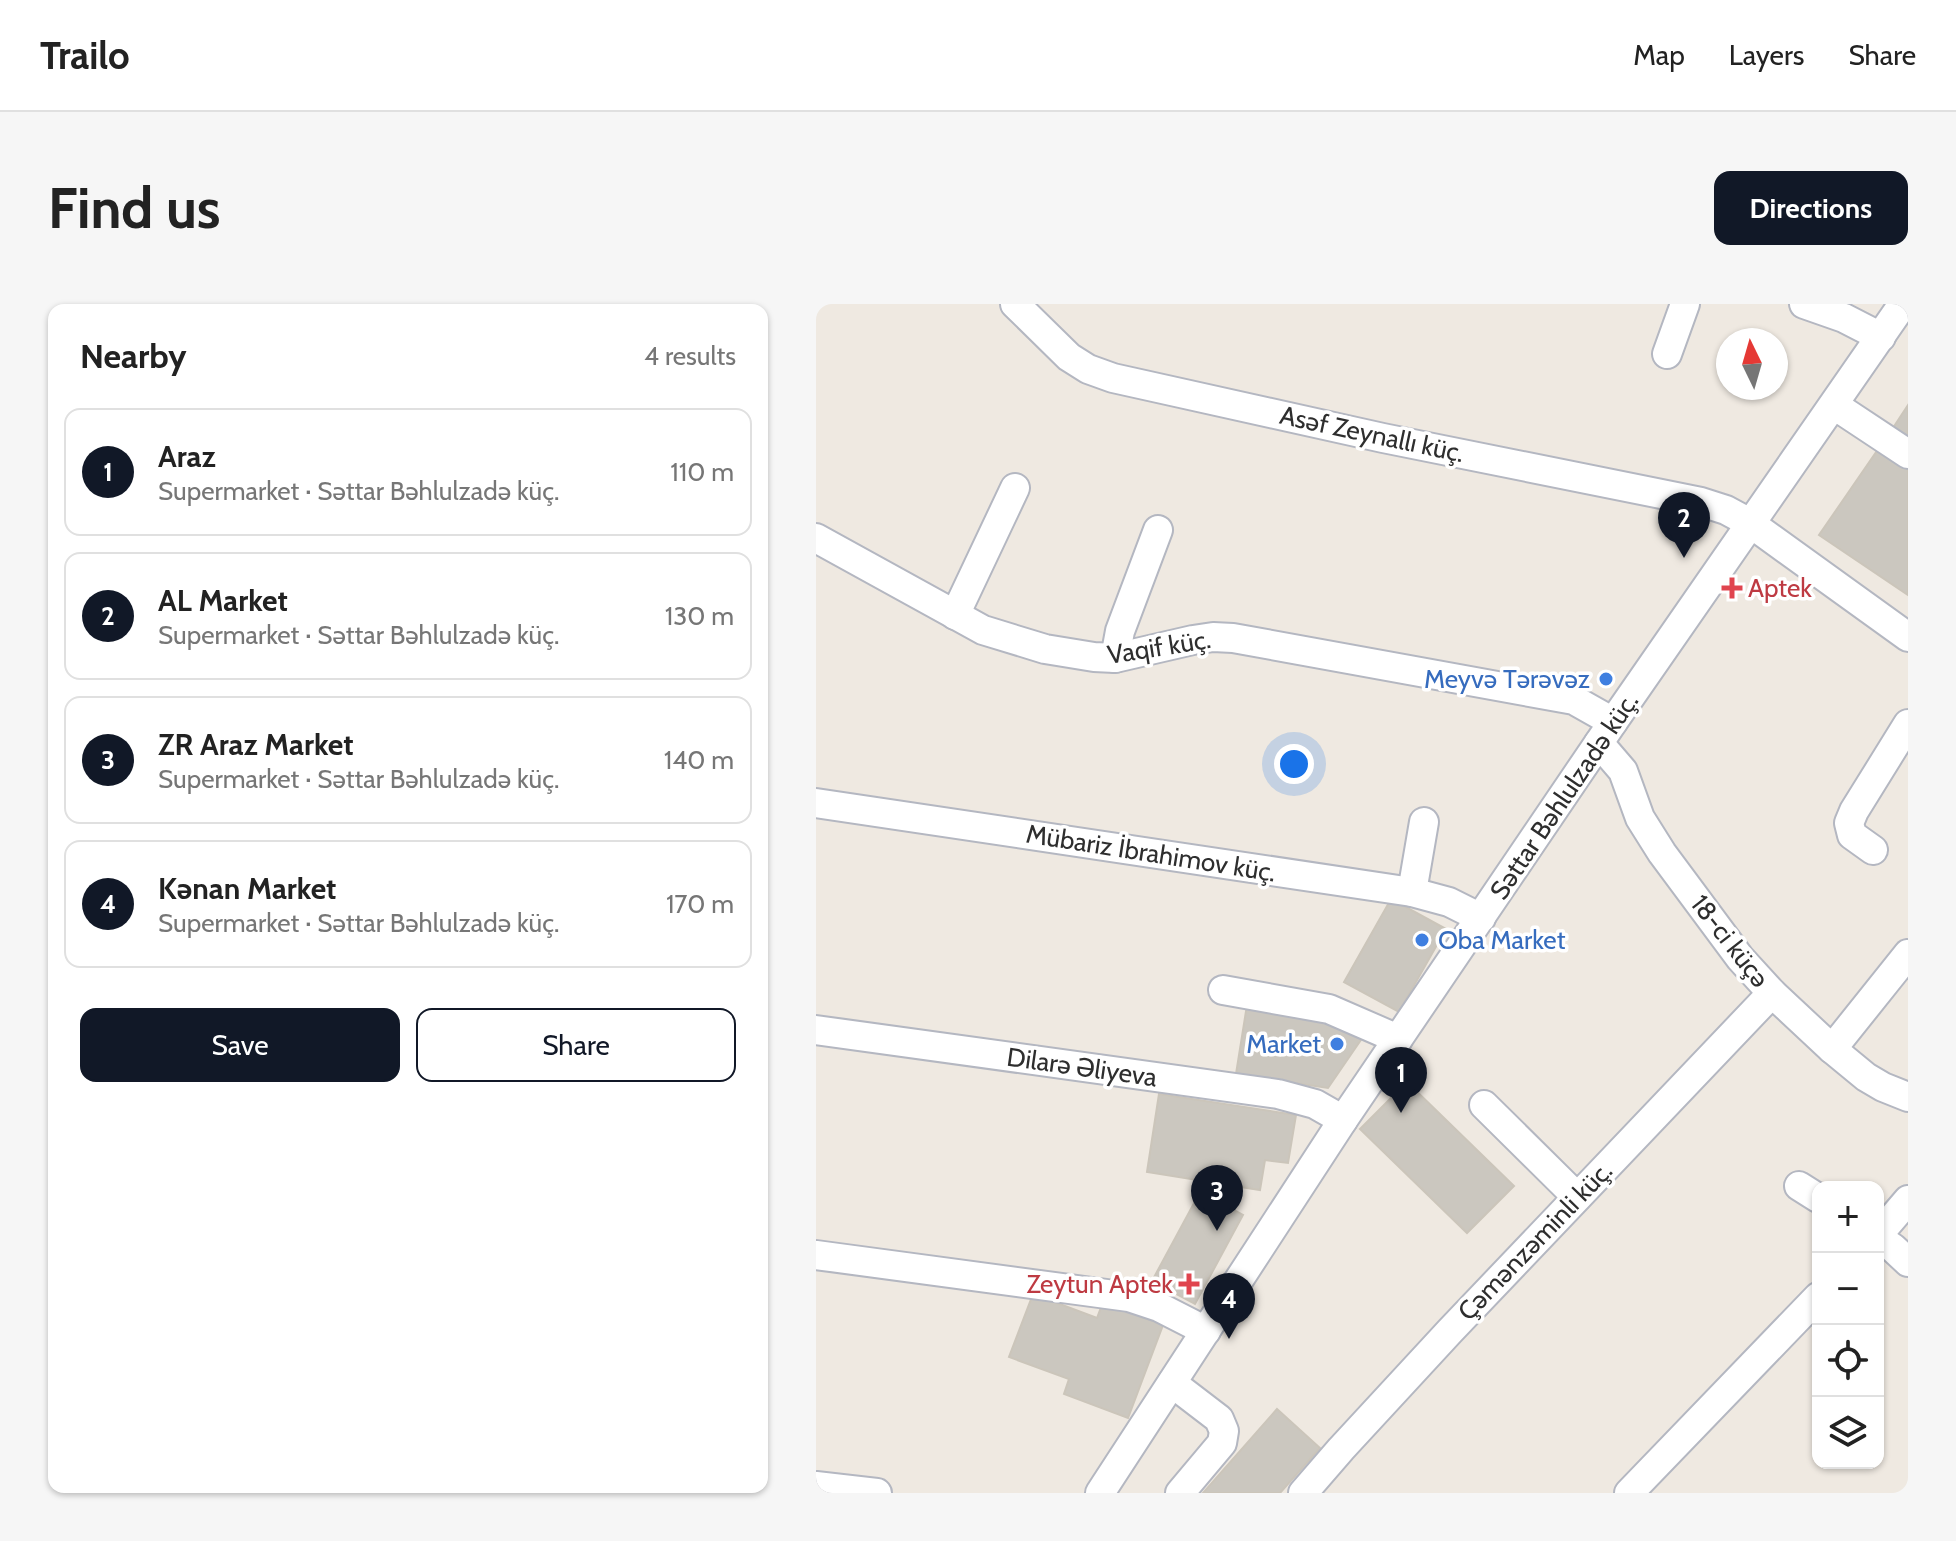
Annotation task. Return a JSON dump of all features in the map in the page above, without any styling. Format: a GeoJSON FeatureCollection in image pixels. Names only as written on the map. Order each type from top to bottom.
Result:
{"type":"FeatureCollection","features":[{"type":"Feature","properties":{"kind":"street","name":"Asəf Zeynallı küç."},"geometry":{"type":"LineString","coordinates":[[1015,304],[1069,357],[1088,369],[1113,378],[1383,438],[1701,502],[1726,510],[1750,523],[1908,637]]}},
{"type":"Feature","properties":{"kind":"street"},"geometry":{"type":"LineString","coordinates":[[1667,354],[1685,304]]}},
{"type":"Feature","properties":{"kind":"street"},"geometry":{"type":"LineString","coordinates":[[1804,304],[1844,318],[1881,337]]}},
{"type":"Feature","properties":{"kind":"street","name":"Səttar Bəhlulzadə küç."},"geometry":{"type":"LineString","coordinates":[[1100,1493],[1343,1120],[1903,304]]}},
{"type":"Feature","properties":{"kind":"street"},"geometry":{"type":"LineString","coordinates":[[1834,405],[1908,454]]}},
{"type":"Feature","properties":{"kind":"street"},"geometry":{"type":"LineString","coordinates":[[955,615],[1015,488]]}},
{"type":"Feature","properties":{"kind":"street"},"geometry":{"type":"LineString","coordinates":[[1115,658],[1120,631],[1158,530]]}},
{"type":"Feature","properties":{"kind":"street","name":"Vaqif küç."},"geometry":{"type":"LineString","coordinates":[[816,538],[983,630],[1045,649],[1115,658],[1193,640],[1233,638],[1574,700],[1606,733]]}},
{"type":"Feature","properties":{"kind":"street"},"geometry":{"type":"LineString","coordinates":[[1873,850],[1852,835],[1849,823],[1908,724]]}},
{"type":"Feature","properties":{"kind":"street","name":"18-ci küçə"},"geometry":{"type":"LineString","coordinates":[[1606,733],[1640,818],[1662,853],[1740,958],[1832,1049],[1866,1077],[1908,1097]]}},
{"type":"Feature","properties":{"kind":"street","name":"Mübariz İbrahimov küç."},"geometry":{"type":"LineString","coordinates":[[816,803],[1412,892],[1449,902],[1481,918]]}},
{"type":"Feature","properties":{"kind":"street"},"geometry":{"type":"LineString","coordinates":[[1412,892],[1424,822]]}},
{"type":"Feature","properties":{"kind":"street"},"geometry":{"type":"LineString","coordinates":[[1832,1049],[1908,954]]}},
{"type":"Feature","properties":{"kind":"street"},"geometry":{"type":"LineString","coordinates":[[1223,990],[1329,1009],[1398,1039]]}},
{"type":"Feature","properties":{"kind":"street","name":"Çəmənzəminli küç."},"geometry":{"type":"LineString","coordinates":[[1303,1493],[1450,1331],[1772,993]]}},
{"type":"Feature","properties":{"kind":"street","name":"Dilarə Əliyeva"},"geometry":{"type":"LineString","coordinates":[[816,1030],[1278,1094],[1315,1104],[1343,1120]]}},
{"type":"Feature","properties":{"kind":"street"},"geometry":{"type":"LineString","coordinates":[[1484,1105],[1577,1197]]}},
{"type":"Feature","properties":{"kind":"street"},"geometry":{"type":"LineString","coordinates":[[1884,1229],[1908,1200]]}},
{"type":"Feature","properties":{"kind":"street"},"geometry":{"type":"LineString","coordinates":[[1884,1241],[1908,1262]]}},
{"type":"Feature","properties":{"kind":"street"},"geometry":{"type":"LineString","coordinates":[[816,1255],[1129,1297],[1159,1307],[1206,1331]]}},
{"type":"Feature","properties":{"kind":"street"},"geometry":{"type":"LineString","coordinates":[[1629,1493],[1812,1303]]}},
{"type":"Feature","properties":{"kind":"street"},"geometry":{"type":"LineString","coordinates":[[1172,1383],[1219,1419],[1224,1431],[1222,1443],[1180,1493]]}},
{"type":"Feature","properties":{"kind":"street"},"geometry":{"type":"LineString","coordinates":[[816,1486],[877,1493]]}},
{"type":"Feature","properties":{"kind":"building"},"geometry":{"type":"Polygon","coordinates":[[[1908,405],[1908,437],[1893,428],[1908,405]]]}},
{"type":"Feature","properties":{"kind":"building"},"geometry":{"type":"Polygon","coordinates":[[[1879,448],[1908,468],[1908,595],[1819,535],[1879,448]]]}},
{"type":"Feature","properties":{"kind":"building"},"geometry":{"type":"Polygon","coordinates":[[[1391,899],[1446,929],[1399,1012],[1344,982],[1391,899]]]}},
{"type":"Feature","properties":{"kind":"building"},"geometry":{"type":"Polygon","coordinates":[[[1247,1005],[1323,1017],[1363,1037],[1328,1088],[1236,1074],[1247,1005]]]}},
{"type":"Feature","properties":{"kind":"building"},"geometry":{"type":"Polygon","coordinates":[[[1407,1082],[1514,1186],[1467,1233],[1360,1129],[1407,1082]]]}},
{"type":"Feature","properties":{"kind":"building"},"geometry":{"type":"Polygon","coordinates":[[[1159,1094],[1296,1115],[1288,1163],[1265,1160],[1260,1190],[1147,1172],[1159,1094]]]}},
{"type":"Feature","properties":{"kind":"building"},"geometry":{"type":"Polygon","coordinates":[[[1200,1192],[1243,1215],[1195,1304],[1152,1281],[1200,1192]]]}},
{"type":"Feature","properties":{"kind":"building"},"geometry":{"type":"Polygon","coordinates":[[[1033,1294],[1097,1318],[1103,1302],[1163,1325],[1128,1418],[1064,1394],[1069,1379],[1009,1357],[1033,1294]]]}},
{"type":"Feature","properties":{"kind":"building"},"geometry":{"type":"Polygon","coordinates":[[[1277,1409],[1320,1448],[1280,1493],[1203,1493],[1277,1409]]]}},
{"type":"Feature","properties":{"kind":"place","name":"AL Market"},"geometry":{"type":"Point","coordinates":[1684,558]}},
{"type":"Feature","properties":{"kind":"place","name":"Aptek"},"geometry":{"type":"Point","coordinates":[1732,588]}},
{"type":"Feature","properties":{"kind":"place","name":"Meyvə Tərəvəz"},"geometry":{"type":"Point","coordinates":[1606,679]}},
{"type":"Feature","properties":{"kind":"place","name":"Oba Market"},"geometry":{"type":"Point","coordinates":[1422,940]}},
{"type":"Feature","properties":{"kind":"place","name":"Market"},"geometry":{"type":"Point","coordinates":[1337,1044]}},
{"type":"Feature","properties":{"kind":"place","name":"Araz"},"geometry":{"type":"Point","coordinates":[1401,1113]}},
{"type":"Feature","properties":{"kind":"place","name":"ZR Araz Market"},"geometry":{"type":"Point","coordinates":[1217,1231]}},
{"type":"Feature","properties":{"kind":"place","name":"Zeytun Aptek"},"geometry":{"type":"Point","coordinates":[1189,1284]}},
{"type":"Feature","properties":{"kind":"place","name":"Kənan Market"},"geometry":{"type":"Point","coordinates":[1229,1339]}}]}
